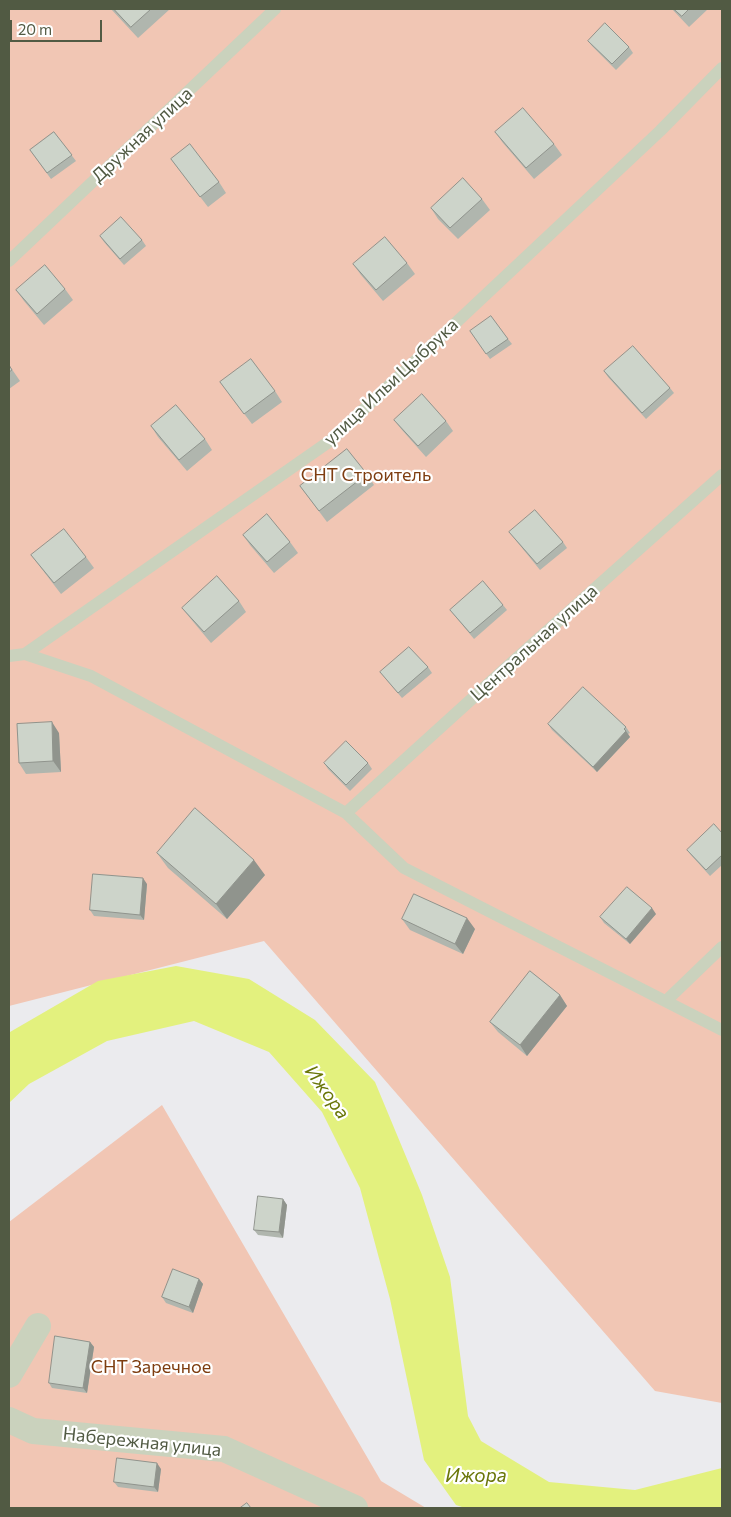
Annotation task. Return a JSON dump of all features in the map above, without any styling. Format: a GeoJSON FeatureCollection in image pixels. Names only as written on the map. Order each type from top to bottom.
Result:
{"type":"FeatureCollection","features":[{"type":"Feature","properties":{"kind":"street"},"geometry":{"type":"LineString","coordinates":[[9,1375],[38,1326]]}},
{"type":"Feature","properties":{"kind":"street","name":"Набережная улица"},"geometry":{"type":"LineString","coordinates":[[9,1420],[33,1431],[224,1449],[355,1508]]}},
{"type":"Feature","properties":{"kind":"lane","name":"Дружная улица"},"geometry":{"type":"LineString","coordinates":[[9,261],[276,9]]}},
{"type":"Feature","properties":{"kind":"lane","name":"улица Ильи Цыбрука"},"geometry":{"type":"LineString","coordinates":[[25,654],[330,441],[660,131],[722,68]]}},
{"type":"Feature","properties":{"kind":"lane","name":"Центральная улица"},"geometry":{"type":"LineString","coordinates":[[346,813],[722,475]]}},
{"type":"Feature","properties":{"kind":"lane"},"geometry":{"type":"LineString","coordinates":[[9,656],[25,654],[91,676],[346,813],[404,868],[667,1000],[722,1030]]}},
{"type":"Feature","properties":{"kind":"lane"},"geometry":{"type":"LineString","coordinates":[[667,1000],[722,947]]}},
{"type":"Feature","properties":{"kind":"green space","name":"СНТ Строитель"},"geometry":{"type":"Polygon","coordinates":[[[9,9],[722,9],[722,1403],[655,1391],[264,941],[9,1006],[9,9]]]}},
{"type":"Feature","properties":{"kind":"green space","name":"СНТ Заречное"},"geometry":{"type":"Polygon","coordinates":[[[162,1105],[381,1481],[426,1508],[9,1508],[9,1222],[162,1105]]]}},
{"type":"Feature","properties":{"kind":"water","name":"Ижора"},"geometry":{"type":"Polygon","coordinates":[[[176,966],[249,979],[315,1020],[375,1082],[422,1195],[450,1277],[468,1416],[481,1441],[549,1482],[635,1490],[722,1468],[722,1508],[465,1508],[456,1505],[424,1460],[390,1299],[360,1188],[322,1112],[269,1052],[194,1021],[107,1041],[29,1084],[9,1103],[10,1032],[98,981],[176,966]]]}},
{"type":"Feature","properties":{"kind":"building"},"geometry":{"type":"Polygon","coordinates":[[[114,9],[151,9],[131,27],[114,9]]]}},
{"type":"Feature","properties":{"kind":"building"},"geometry":{"type":"Polygon","coordinates":[[[674,9],[689,9],[682,16],[674,9]]]}},
{"type":"Feature","properties":{"kind":"building"},"geometry":{"type":"Polygon","coordinates":[[[605,23],[629,47],[612,64],[588,41],[605,23]]]}},
{"type":"Feature","properties":{"kind":"building"},"geometry":{"type":"Polygon","coordinates":[[[523,108],[554,144],[526,168],[495,132],[523,108]]]}},
{"type":"Feature","properties":{"kind":"building"},"geometry":{"type":"Polygon","coordinates":[[[54,132],[72,155],[47,173],[30,150],[54,132]]]}},
{"type":"Feature","properties":{"kind":"building"},"geometry":{"type":"Polygon","coordinates":[[[190,144],[219,182],[200,197],[171,159],[190,144]]]}},
{"type":"Feature","properties":{"kind":"building"},"geometry":{"type":"Polygon","coordinates":[[[463,178],[482,199],[450,228],[431,208],[463,178]]]}},
{"type":"Feature","properties":{"kind":"building"},"geometry":{"type":"Polygon","coordinates":[[[121,217],[142,240],[120,259],[100,236],[121,217]]]}},
{"type":"Feature","properties":{"kind":"building"},"geometry":{"type":"Polygon","coordinates":[[[385,237],[407,263],[376,290],[353,264],[385,237]]]}},
{"type":"Feature","properties":{"kind":"building"},"geometry":{"type":"Polygon","coordinates":[[[45,265],[65,289],[37,314],[16,290],[45,265]]]}},
{"type":"Feature","properties":{"kind":"building"},"geometry":{"type":"Polygon","coordinates":[[[491,316],[508,339],[486,354],[470,331],[491,316]]]}},
{"type":"Feature","properties":{"kind":"building"},"geometry":{"type":"Polygon","coordinates":[[[633,346],[670,388],[642,413],[604,371],[633,346]]]}},
{"type":"Feature","properties":{"kind":"building"},"geometry":{"type":"Polygon","coordinates":[[[251,359],[275,391],[244,414],[220,382],[251,359]]]}},
{"type":"Feature","properties":{"kind":"building"},"geometry":{"type":"Polygon","coordinates":[[[422,394],[446,421],[418,446],[394,420],[422,394]]]}},
{"type":"Feature","properties":{"kind":"building"},"geometry":{"type":"Polygon","coordinates":[[[176,405],[205,439],[179,460],[151,426],[176,405]]]}},
{"type":"Feature","properties":{"kind":"building"},"geometry":{"type":"Polygon","coordinates":[[[347,449],[367,474],[319,511],[300,486],[347,449]]]}},
{"type":"Feature","properties":{"kind":"building"},"geometry":{"type":"Polygon","coordinates":[[[535,510],[563,542],[537,564],[509,532],[535,510]]]}},
{"type":"Feature","properties":{"kind":"building"},"geometry":{"type":"Polygon","coordinates":[[[267,514],[290,542],[267,562],[243,535],[267,514]]]}},
{"type":"Feature","properties":{"kind":"building"},"geometry":{"type":"Polygon","coordinates":[[[64,529],[86,557],[54,583],[31,555],[64,529]]]}},
{"type":"Feature","properties":{"kind":"building"},"geometry":{"type":"Polygon","coordinates":[[[217,576],[239,601],[204,632],[182,608],[217,576]]]}},
{"type":"Feature","properties":{"kind":"building"},"geometry":{"type":"Polygon","coordinates":[[[483,581],[503,605],[470,633],[450,610],[483,581]]]}},
{"type":"Feature","properties":{"kind":"building"},"geometry":{"type":"Polygon","coordinates":[[[409,647],[428,667],[398,693],[380,672],[409,647]]]}},
{"type":"Feature","properties":{"kind":"building"},"geometry":{"type":"Polygon","coordinates":[[[583,687],[626,727],[624,729],[626,731],[593,767],[548,724],[583,687]]]}},
{"type":"Feature","properties":{"kind":"building"},"geometry":{"type":"Polygon","coordinates":[[[52,722],[53,761],[19,763],[17,724],[52,722]]]}},
{"type":"Feature","properties":{"kind":"building"},"geometry":{"type":"Polygon","coordinates":[[[346,741],[368,763],[346,785],[324,763],[346,741]]]}},
{"type":"Feature","properties":{"kind":"building"},"geometry":{"type":"Polygon","coordinates":[[[195,808],[254,860],[216,904],[157,853],[195,808]]]}},
{"type":"Feature","properties":{"kind":"building"},"geometry":{"type":"Polygon","coordinates":[[[714,824],[722,833],[722,855],[706,870],[687,850],[714,824]]]}},
{"type":"Feature","properties":{"kind":"building"},"geometry":{"type":"Polygon","coordinates":[[[93,874],[143,878],[140,915],[90,910],[93,874]]]}},
{"type":"Feature","properties":{"kind":"building"},"geometry":{"type":"Polygon","coordinates":[[[627,887],[652,908],[626,939],[600,917],[627,887]]]}},
{"type":"Feature","properties":{"kind":"building"},"geometry":{"type":"Polygon","coordinates":[[[414,894],[467,918],[455,944],[402,919],[414,894]]]}},
{"type":"Feature","properties":{"kind":"building"},"geometry":{"type":"Polygon","coordinates":[[[530,971],[560,995],[520,1045],[490,1022],[530,971]]]}},
{"type":"Feature","properties":{"kind":"building"},"geometry":{"type":"Polygon","coordinates":[[[258,1196],[283,1199],[279,1232],[254,1230],[258,1196]]]}},
{"type":"Feature","properties":{"kind":"building"},"geometry":{"type":"Polygon","coordinates":[[[173,1269],[199,1279],[189,1307],[162,1297],[173,1269]]]}},
{"type":"Feature","properties":{"kind":"building"},"geometry":{"type":"Polygon","coordinates":[[[55,1336],[90,1342],[83,1388],[49,1383],[55,1336]]]}},
{"type":"Feature","properties":{"kind":"building"},"geometry":{"type":"Polygon","coordinates":[[[117,1458],[157,1463],[154,1487],[114,1482],[117,1458]]]}},
{"type":"Feature","properties":{"kind":"building"},"geometry":{"type":"Polygon","coordinates":[[[247,1503],[251,1508],[240,1508],[247,1503]]]}}]}
